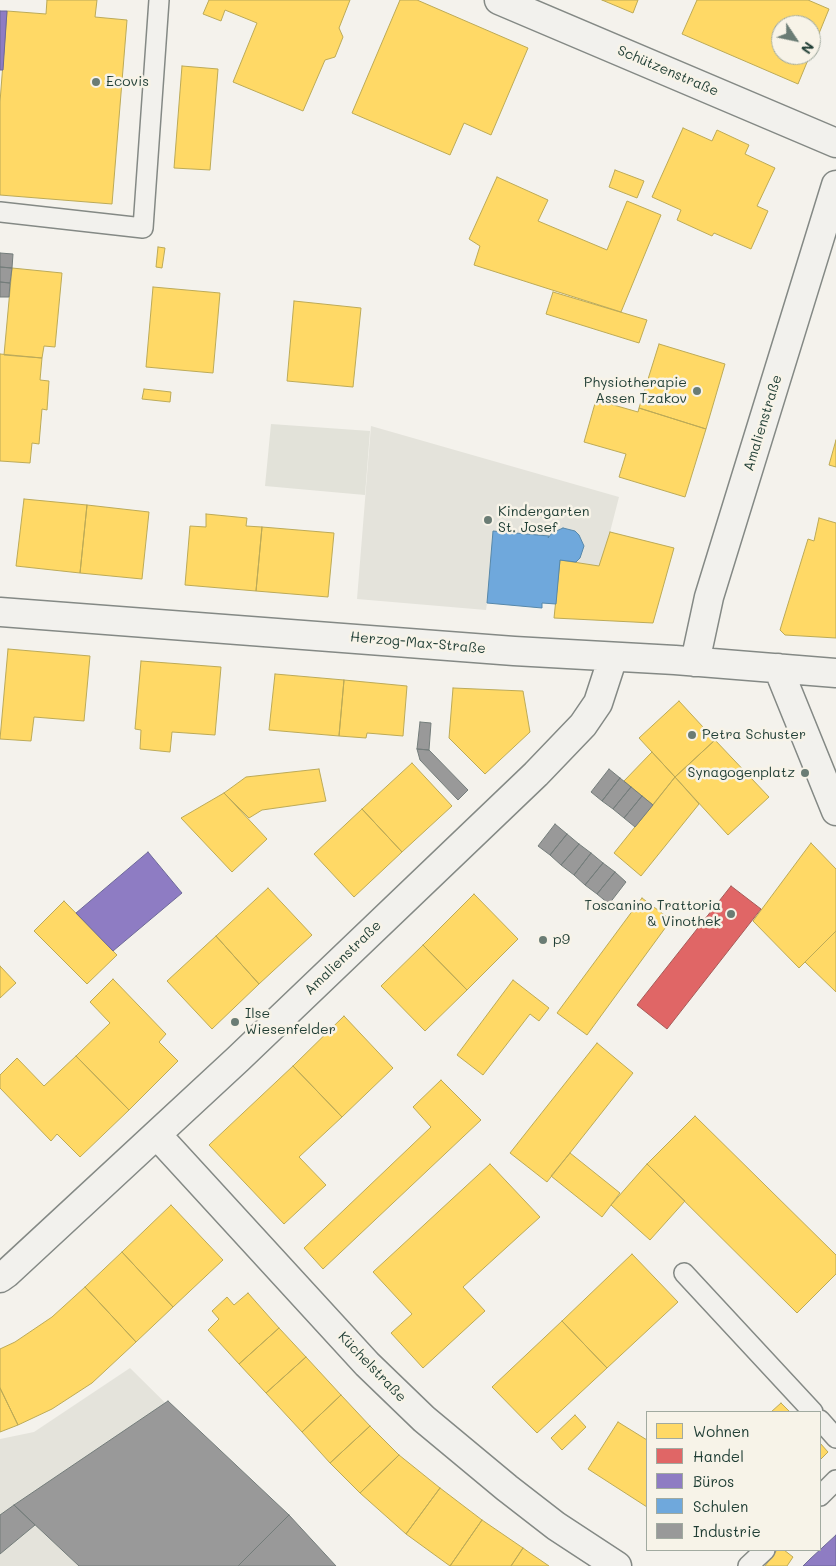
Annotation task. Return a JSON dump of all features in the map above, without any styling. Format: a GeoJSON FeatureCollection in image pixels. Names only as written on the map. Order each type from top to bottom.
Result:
{"type":"FeatureCollection","features":[{"type":"Feature","properties":{"kind":"street","name":"Schützenstraße"},"geometry":{"type":"LineString","coordinates":[[500,0],[836,143]]}},
{"type":"Feature","properties":{"kind":"street","name":"Amalienstraße"},"geometry":{"type":"LineString","coordinates":[[695,662],[712,588],[836,185]]}},
{"type":"Feature","properties":{"kind":"street","name":"Herzog-Max-Straße"},"geometry":{"type":"LineString","coordinates":[[0,612],[836,673]]}},
{"type":"Feature","properties":{"kind":"street","name":"Amalienstraße"},"geometry":{"type":"LineString","coordinates":[[0,1278],[157,1135],[536,774],[583,725],[598,704],[613,657]]}},
{"type":"Feature","properties":{"kind":"street"},"geometry":{"type":"LineString","coordinates":[[778,668],[836,810]]}},
{"type":"Feature","properties":{"kind":"street","name":"Küchelstraße"},"geometry":{"type":"LineString","coordinates":[[157,1135],[367,1364],[424,1419],[556,1526],[617,1566]]}},
{"type":"Feature","properties":{"kind":"lane"},"geometry":{"type":"LineString","coordinates":[[0,212],[144,228],[160,0]]}},
{"type":"Feature","properties":{"kind":"lane"},"geometry":{"type":"LineString","coordinates":[[684,1273],[811,1411]]}},
{"type":"Feature","properties":{"kind":"lane"},"geometry":{"type":"LineString","coordinates":[[821,1421],[836,1438]]}},
{"type":"Feature","properties":{"kind":"lane"},"geometry":{"type":"LineString","coordinates":[[821,1495],[836,1480]]}},
{"type":"Feature","properties":{"kind":"lane"},"geometry":{"type":"LineString","coordinates":[[748,1566],[764,1551]]}},
{"type":"Feature","properties":{"kind":"shaded area"},"geometry":{"type":"Polygon","coordinates":[[[271,424],[370,431],[365,495],[265,486],[271,424]]]}},
{"type":"Feature","properties":{"kind":"shaded area","name":"Kindergarten St. Josef"},"geometry":{"type":"Polygon","coordinates":[[[371,426],[619,497],[610,532],[674,548],[653,623],[554,618],[556,604],[542,603],[542,608],[487,603],[486,610],[357,599],[371,426]]]}},
{"type":"Feature","properties":{"kind":"shaded area"},"geometry":{"type":"Polygon","coordinates":[[[130,1368],[330,1566],[0,1566],[0,1439],[34,1432],[130,1368]]]}},
{"type":"Feature","properties":{"kind":"building: Wohnen"},"geometry":{"type":"Polygon","coordinates":[[[47,0],[97,0],[95,17],[127,20],[112,204],[0,195],[0,102],[7,11],[46,14],[47,0]]]}},
{"type":"Feature","properties":{"kind":"building: Wohnen"},"geometry":{"type":"Polygon","coordinates":[[[209,0],[350,0],[339,28],[343,37],[335,57],[325,60],[303,111],[233,82],[257,23],[225,10],[221,21],[203,14],[209,0]]]}},
{"type":"Feature","properties":{"kind":"building: Wohnen"},"geometry":{"type":"Polygon","coordinates":[[[400,0],[417,0],[528,48],[491,135],[464,123],[450,155],[352,113],[400,0]]]}},
{"type":"Feature","properties":{"kind":"building: Wohnen"},"geometry":{"type":"Polygon","coordinates":[[[602,0],[638,0],[633,13],[602,0]]]}},
{"type":"Feature","properties":{"kind":"building: Wohnen"},"geometry":{"type":"Polygon","coordinates":[[[697,0],[808,0],[829,9],[821,29],[821,15],[771,15],[771,65],[806,65],[798,84],[682,34],[697,0]]]}},
{"type":"Feature","properties":{"kind":"building: Wohnen"},"geometry":{"type":"Polygon","coordinates":[[[182,66],[218,69],[210,170],[174,168],[182,66]]]}},
{"type":"Feature","properties":{"kind":"building: Wohnen"},"geometry":{"type":"Polygon","coordinates":[[[683,128],[712,141],[717,130],[749,145],[745,154],[775,168],[757,206],[768,211],[751,249],[714,233],[712,236],[677,220],[681,210],[652,197],[683,128]]]}},
{"type":"Feature","properties":{"kind":"building: Wohnen"},"geometry":{"type":"Polygon","coordinates":[[[615,170],[644,181],[637,198],[609,187],[615,170]]]}},
{"type":"Feature","properties":{"kind":"building: Wohnen"},"geometry":{"type":"Polygon","coordinates":[[[497,177],[548,200],[538,221],[607,250],[627,201],[661,215],[621,312],[474,265],[480,246],[469,239],[497,177]]]}},
{"type":"Feature","properties":{"kind":"building: Wohnen"},"geometry":{"type":"Polygon","coordinates":[[[158,247],[165,248],[162,268],[156,267],[158,247]]]}},
{"type":"Feature","properties":{"kind":"building: Wohnen"},"geometry":{"type":"Polygon","coordinates":[[[12,268],[62,273],[55,347],[44,346],[42,358],[4,355],[12,268]]]}},
{"type":"Feature","properties":{"kind":"building: Wohnen"},"geometry":{"type":"Polygon","coordinates":[[[153,287],[220,293],[213,373],[146,367],[153,287]]]}},
{"type":"Feature","properties":{"kind":"building: Wohnen"},"geometry":{"type":"Polygon","coordinates":[[[553,292],[647,320],[639,343],[546,314],[553,292]]]}},
{"type":"Feature","properties":{"kind":"building: Wohnen"},"geometry":{"type":"Polygon","coordinates":[[[294,301],[361,308],[353,387],[287,381],[294,301]]]}},
{"type":"Feature","properties":{"kind":"building: Wohnen"},"geometry":{"type":"Polygon","coordinates":[[[659,344],[725,364],[706,429],[639,408],[659,344]]]}},
{"type":"Feature","properties":{"kind":"building: Wohnen"},"geometry":{"type":"Polygon","coordinates":[[[0,354],[42,358],[40,380],[49,381],[47,410],[42,409],[39,444],[32,443],[30,463],[0,461],[0,354]]]}},
{"type":"Feature","properties":{"kind":"building: Wohnen"},"geometry":{"type":"Polygon","coordinates":[[[144,389],[171,392],[170,402],[142,399],[144,389]]]}},
{"type":"Feature","properties":{"kind":"building: Wohnen"},"geometry":{"type":"Polygon","coordinates":[[[596,400],[638,412],[639,408],[706,429],[685,497],[619,477],[626,454],[584,442],[596,400]]]}},
{"type":"Feature","properties":{"kind":"building: Wohnen"},"geometry":{"type":"Polygon","coordinates":[[[836,440],[836,467],[829,465],[836,440]]]}},
{"type":"Feature","properties":{"kind":"building: Wohnen"},"geometry":{"type":"Polygon","coordinates":[[[24,499],[87,505],[80,573],[16,566],[24,499]]]}},
{"type":"Feature","properties":{"kind":"building: Wohnen"},"geometry":{"type":"Polygon","coordinates":[[[87,505],[149,512],[142,579],[80,573],[87,505]]]}},
{"type":"Feature","properties":{"kind":"building: Wohnen"},"geometry":{"type":"Polygon","coordinates":[[[206,514],[247,518],[246,526],[262,527],[256,591],[185,585],[190,526],[206,527],[206,514]]]}},
{"type":"Feature","properties":{"kind":"building: Wohnen"},"geometry":{"type":"Polygon","coordinates":[[[819,518],[836,523],[836,638],[785,635],[780,630],[808,539],[814,541],[819,518]]]}},
{"type":"Feature","properties":{"kind":"building: Wohnen"},"geometry":{"type":"Polygon","coordinates":[[[262,527],[334,533],[328,597],[256,591],[262,527]]]}},
{"type":"Feature","properties":{"kind":"building: Wohnen"},"geometry":{"type":"Polygon","coordinates":[[[610,532],[674,548],[653,623],[554,618],[560,560],[599,566],[610,532]]]}},
{"type":"Feature","properties":{"kind":"building: Wohnen"},"geometry":{"type":"Polygon","coordinates":[[[8,649],[90,656],[84,721],[34,717],[31,741],[0,739],[8,649]]]}},
{"type":"Feature","properties":{"kind":"building: Wohnen"},"geometry":{"type":"Polygon","coordinates":[[[141,661],[221,667],[215,735],[172,732],[170,752],[140,749],[141,730],[135,729],[141,661]]]}},
{"type":"Feature","properties":{"kind":"building: Wohnen"},"geometry":{"type":"Polygon","coordinates":[[[275,674],[344,680],[339,736],[269,730],[275,674]]]}},
{"type":"Feature","properties":{"kind":"building: Wohnen"},"geometry":{"type":"Polygon","coordinates":[[[344,680],[407,686],[403,736],[367,733],[366,738],[339,736],[344,680]]]}},
{"type":"Feature","properties":{"kind":"building: Wohnen"},"geometry":{"type":"Polygon","coordinates":[[[453,688],[523,691],[530,732],[485,774],[449,738],[453,688]]]}},
{"type":"Feature","properties":{"kind":"building: Wohnen"},"geometry":{"type":"Polygon","coordinates":[[[679,701],[715,740],[675,777],[639,738],[679,701]]]}},
{"type":"Feature","properties":{"kind":"building: Wohnen"},"geometry":{"type":"Polygon","coordinates":[[[715,740],[769,797],[728,835],[675,777],[715,740]]]}},
{"type":"Feature","properties":{"kind":"building: Wohnen"},"geometry":{"type":"Polygon","coordinates":[[[652,752],[675,777],[653,805],[624,781],[652,752]]]}},
{"type":"Feature","properties":{"kind":"building: Wohnen"},"geometry":{"type":"Polygon","coordinates":[[[412,763],[452,806],[402,852],[362,809],[412,763]]]}},
{"type":"Feature","properties":{"kind":"building: Wohnen"},"geometry":{"type":"Polygon","coordinates":[[[319,769],[326,801],[262,810],[249,818],[224,793],[246,777],[319,769]]]}},
{"type":"Feature","properties":{"kind":"building: Wohnen"},"geometry":{"type":"Polygon","coordinates":[[[675,777],[699,804],[641,876],[614,853],[675,777]]]}},
{"type":"Feature","properties":{"kind":"building: Wohnen"},"geometry":{"type":"Polygon","coordinates":[[[224,793],[267,839],[232,872],[181,818],[224,793]]]}},
{"type":"Feature","properties":{"kind":"building: Wohnen"},"geometry":{"type":"Polygon","coordinates":[[[362,809],[402,852],[354,897],[314,854],[362,809]]]}},
{"type":"Feature","properties":{"kind":"building: Wohnen"},"geometry":{"type":"Polygon","coordinates":[[[811,843],[836,869],[836,931],[799,968],[753,921],[811,843]]]}},
{"type":"Feature","properties":{"kind":"building: Wohnen"},"geometry":{"type":"Polygon","coordinates":[[[268,888],[312,935],[259,984],[216,936],[268,888]]]}},
{"type":"Feature","properties":{"kind":"building: Wohnen"},"geometry":{"type":"Polygon","coordinates":[[[474,894],[518,939],[467,990],[423,945],[474,894]]]}},
{"type":"Feature","properties":{"kind":"building: Wohnen"},"geometry":{"type":"Polygon","coordinates":[[[642,898],[671,920],[587,1035],[557,1013],[642,898]]]}},
{"type":"Feature","properties":{"kind":"building: Wohnen"},"geometry":{"type":"Polygon","coordinates":[[[64,901],[117,955],[87,984],[34,931],[64,901]]]}},
{"type":"Feature","properties":{"kind":"building: Wohnen"},"geometry":{"type":"Polygon","coordinates":[[[836,931],[836,992],[805,962],[836,931]]]}},
{"type":"Feature","properties":{"kind":"building: Wohnen"},"geometry":{"type":"Polygon","coordinates":[[[216,936],[259,984],[212,1029],[167,981],[216,936]]]}},
{"type":"Feature","properties":{"kind":"building: Wohnen"},"geometry":{"type":"Polygon","coordinates":[[[423,945],[467,990],[425,1031],[381,986],[423,945]]]}},
{"type":"Feature","properties":{"kind":"building: Wohnen"},"geometry":{"type":"Polygon","coordinates":[[[0,966],[16,983],[0,998],[0,966]]]}},
{"type":"Feature","properties":{"kind":"building: Wohnen"},"geometry":{"type":"Polygon","coordinates":[[[113,979],[166,1034],[159,1042],[178,1061],[129,1110],[76,1056],[110,1023],[90,1002],[113,979]]]}},
{"type":"Feature","properties":{"kind":"building: Wohnen"},"geometry":{"type":"Polygon","coordinates":[[[513,980],[549,1008],[539,1021],[530,1014],[483,1075],[457,1055],[513,980]]]}},
{"type":"Feature","properties":{"kind":"building: Wohnen"},"geometry":{"type":"Polygon","coordinates":[[[344,1016],[393,1068],[342,1117],[293,1066],[344,1016]]]}},
{"type":"Feature","properties":{"kind":"building: Wohnen"},"geometry":{"type":"Polygon","coordinates":[[[597,1043],[633,1073],[547,1182],[510,1153],[597,1043]]]}},
{"type":"Feature","properties":{"kind":"building: Wohnen"},"geometry":{"type":"Polygon","coordinates":[[[76,1056],[129,1110],[80,1157],[57,1134],[51,1141],[0,1088],[0,1075],[17,1058],[44,1086],[76,1056]]]}},
{"type":"Feature","properties":{"kind":"building: Wohnen"},"geometry":{"type":"Polygon","coordinates":[[[293,1066],[342,1117],[299,1157],[326,1185],[284,1224],[209,1145],[293,1066]]]}},
{"type":"Feature","properties":{"kind":"building: Wohnen"},"geometry":{"type":"Polygon","coordinates":[[[441,1080],[481,1120],[323,1269],[304,1248],[431,1127],[413,1107],[441,1080]]]}},
{"type":"Feature","properties":{"kind":"building: Wohnen"},"geometry":{"type":"Polygon","coordinates":[[[695,1116],[836,1255],[836,1274],[797,1313],[647,1164],[695,1116]]]}},
{"type":"Feature","properties":{"kind":"building: Wohnen"},"geometry":{"type":"Polygon","coordinates":[[[570,1153],[620,1193],[602,1217],[551,1176],[570,1153]]]}},
{"type":"Feature","properties":{"kind":"building: Wohnen"},"geometry":{"type":"Polygon","coordinates":[[[490,1164],[540,1217],[463,1287],[485,1311],[423,1368],[391,1333],[412,1314],[373,1272],[490,1164]]]}},
{"type":"Feature","properties":{"kind":"building: Wohnen"},"geometry":{"type":"Polygon","coordinates":[[[647,1164],[685,1201],[650,1240],[611,1205],[647,1164]]]}},
{"type":"Feature","properties":{"kind":"building: Wohnen"},"geometry":{"type":"Polygon","coordinates":[[[171,1205],[223,1260],[173,1307],[122,1252],[171,1205]]]}},
{"type":"Feature","properties":{"kind":"building: Wohnen"},"geometry":{"type":"Polygon","coordinates":[[[122,1252],[173,1307],[136,1342],[85,1287],[122,1252]]]}},
{"type":"Feature","properties":{"kind":"building: Wohnen"},"geometry":{"type":"Polygon","coordinates":[[[632,1254],[678,1302],[607,1368],[562,1321],[632,1254]]]}},
{"type":"Feature","properties":{"kind":"building: Wohnen"},"geometry":{"type":"Polygon","coordinates":[[[85,1287],[136,1342],[92,1383],[52,1409],[18,1425],[0,1388],[0,1349],[15,1342],[52,1317],[85,1287]]]}},
{"type":"Feature","properties":{"kind":"building: Wohnen"},"geometry":{"type":"Polygon","coordinates":[[[248,1293],[279,1328],[239,1364],[208,1330],[219,1319],[212,1311],[227,1297],[234,1305],[248,1293]]]}},
{"type":"Feature","properties":{"kind":"building: Wohnen"},"geometry":{"type":"Polygon","coordinates":[[[562,1321],[607,1368],[537,1433],[492,1387],[562,1321]]]}},
{"type":"Feature","properties":{"kind":"building: Wohnen"},"geometry":{"type":"Polygon","coordinates":[[[279,1328],[306,1357],[266,1393],[239,1364],[279,1328]]]}},
{"type":"Feature","properties":{"kind":"building: Wohnen"},"geometry":{"type":"Polygon","coordinates":[[[306,1357],[341,1395],[302,1432],[266,1393],[306,1357]]]}},
{"type":"Feature","properties":{"kind":"building: Wohnen"},"geometry":{"type":"Polygon","coordinates":[[[0,1388],[18,1425],[0,1432],[0,1388]]]}},
{"type":"Feature","properties":{"kind":"building: Wohnen"},"geometry":{"type":"Polygon","coordinates":[[[341,1395],[370,1426],[330,1463],[302,1432],[341,1395]]]}},
{"type":"Feature","properties":{"kind":"building: Wohnen"},"geometry":{"type":"Polygon","coordinates":[[[781,1403],[789,1411],[772,1411],[781,1403]]]}},
{"type":"Feature","properties":{"kind":"building: Wohnen"},"geometry":{"type":"Polygon","coordinates":[[[575,1415],[586,1427],[562,1450],[551,1438],[575,1415]]]}},
{"type":"Feature","properties":{"kind":"building: Wohnen"},"geometry":{"type":"Polygon","coordinates":[[[618,1422],[646,1439],[646,1506],[588,1469],[618,1422]]]}},
{"type":"Feature","properties":{"kind":"building: Wohnen"},"geometry":{"type":"Polygon","coordinates":[[[370,1426],[399,1455],[360,1493],[330,1463],[370,1426]]]}},
{"type":"Feature","properties":{"kind":"building: Wohnen"},"geometry":{"type":"Polygon","coordinates":[[[821,1444],[828,1452],[821,1459],[821,1444]]]}},
{"type":"Feature","properties":{"kind":"building: Wohnen"},"geometry":{"type":"Polygon","coordinates":[[[399,1455],[440,1488],[406,1534],[360,1493],[399,1455]]]}},
{"type":"Feature","properties":{"kind":"building: Wohnen"},"geometry":{"type":"Polygon","coordinates":[[[440,1488],[482,1520],[450,1566],[406,1534],[440,1488]]]}},
{"type":"Feature","properties":{"kind":"building: Wohnen"},"geometry":{"type":"Polygon","coordinates":[[[482,1520],[523,1548],[511,1566],[450,1566],[482,1520]]]}},
{"type":"Feature","properties":{"kind":"building: Wohnen"},"geometry":{"type":"Polygon","coordinates":[[[523,1548],[530,1553],[549,1566],[511,1566],[523,1548]]]}},
{"type":"Feature","properties":{"kind":"building: Wohnen"},"geometry":{"type":"Polygon","coordinates":[[[776,1551],[785,1551],[793,1557],[787,1566],[765,1566],[776,1551]]]}},
{"type":"Feature","properties":{"kind":"building: Handel"},"geometry":{"type":"Polygon","coordinates":[[[731,886],[761,909],[667,1029],[637,1005],[731,886]]]}},
{"type":"Feature","properties":{"kind":"building: Büros"},"geometry":{"type":"Polygon","coordinates":[[[0,11],[7,11],[3,70],[0,70],[0,11]]]}},
{"type":"Feature","properties":{"kind":"building: Büros"},"geometry":{"type":"Polygon","coordinates":[[[148,852],[182,893],[113,951],[76,913],[148,852]]]}},
{"type":"Feature","properties":{"kind":"building: Büros"},"geometry":{"type":"Polygon","coordinates":[[[836,1535],[836,1566],[803,1566],[821,1551],[836,1535]]]}},
{"type":"Feature","properties":{"kind":"building: Schulen"},"geometry":{"type":"Polygon","coordinates":[[[563,528],[575,531],[584,546],[580,558],[576,562],[560,560],[556,604],[542,603],[542,608],[487,603],[493,531],[549,536],[548,538],[552,533],[563,528]]]}},
{"type":"Feature","properties":{"kind":"building: Industrie"},"geometry":{"type":"Polygon","coordinates":[[[0,253],[13,254],[12,268],[0,267],[0,253]]]}},
{"type":"Feature","properties":{"kind":"building: Industrie"},"geometry":{"type":"Polygon","coordinates":[[[0,267],[12,268],[10,283],[0,282],[0,267]]]}},
{"type":"Feature","properties":{"kind":"building: Industrie"},"geometry":{"type":"Polygon","coordinates":[[[0,282],[10,283],[9,297],[0,297],[0,282]]]}},
{"type":"Feature","properties":{"kind":"building: Industrie"},"geometry":{"type":"Polygon","coordinates":[[[420,722],[431,723],[429,750],[417,749],[420,722]]]}},
{"type":"Feature","properties":{"kind":"building: Industrie"},"geometry":{"type":"Polygon","coordinates":[[[417,749],[429,750],[468,790],[458,800],[420,760],[417,749]]]}},
{"type":"Feature","properties":{"kind":"building: Industrie"},"geometry":{"type":"Polygon","coordinates":[[[609,769],[620,778],[602,801],[591,792],[609,769]]]}},
{"type":"Feature","properties":{"kind":"building: Industrie"},"geometry":{"type":"Polygon","coordinates":[[[620,778],[631,787],[613,809],[602,801],[620,778]]]}},
{"type":"Feature","properties":{"kind":"building: Industrie"},"geometry":{"type":"Polygon","coordinates":[[[631,787],[642,796],[624,818],[613,809],[631,787]]]}},
{"type":"Feature","properties":{"kind":"building: Industrie"},"geometry":{"type":"Polygon","coordinates":[[[642,796],[653,805],[635,827],[624,818],[642,796]]]}},
{"type":"Feature","properties":{"kind":"building: Industrie"},"geometry":{"type":"Polygon","coordinates":[[[555,824],[567,834],[550,855],[538,846],[555,824]]]}},
{"type":"Feature","properties":{"kind":"building: Industrie"},"geometry":{"type":"Polygon","coordinates":[[[567,834],[579,844],[561,865],[550,855],[567,834]]]}},
{"type":"Feature","properties":{"kind":"building: Industrie"},"geometry":{"type":"Polygon","coordinates":[[[579,844],[591,853],[574,875],[561,865],[579,844]]]}},
{"type":"Feature","properties":{"kind":"building: Industrie"},"geometry":{"type":"Polygon","coordinates":[[[591,853],[603,863],[585,885],[574,875],[591,853]]]}},
{"type":"Feature","properties":{"kind":"building: Industrie"},"geometry":{"type":"Polygon","coordinates":[[[603,863],[615,872],[597,894],[585,885],[603,863]]]}},
{"type":"Feature","properties":{"kind":"building: Industrie"},"geometry":{"type":"Polygon","coordinates":[[[615,872],[626,882],[609,904],[597,894],[615,872]]]}},
{"type":"Feature","properties":{"kind":"building: Industrie"},"geometry":{"type":"Polygon","coordinates":[[[168,1401],[289,1515],[238,1566],[79,1566],[14,1505],[168,1401]]]}},
{"type":"Feature","properties":{"kind":"building: Industrie"},"geometry":{"type":"Polygon","coordinates":[[[14,1505],[35,1525],[0,1554],[0,1515],[14,1505]]]}},
{"type":"Feature","properties":{"kind":"building: Industrie"},"geometry":{"type":"Polygon","coordinates":[[[289,1515],[336,1566],[238,1566],[289,1515]]]}},
{"type":"Feature","properties":{"kind":"place","name":"Ecovis"},"geometry":{"type":"Point","coordinates":[96,82]}},
{"type":"Feature","properties":{"kind":"place","name":"Physiotherapie Assen Tzakov"},"geometry":{"type":"Point","coordinates":[697,391]}},
{"type":"Feature","properties":{"kind":"place","name":"Kindergarten St. Josef"},"geometry":{"type":"Point","coordinates":[488,520]}},
{"type":"Feature","properties":{"kind":"place","name":"Petra Schuster"},"geometry":{"type":"Point","coordinates":[692,735]}},
{"type":"Feature","properties":{"kind":"place","name":"Synagogenplatz"},"geometry":{"type":"Point","coordinates":[805,773]}},
{"type":"Feature","properties":{"kind":"place","name":"Toscanino Trattoria & Vinothek"},"geometry":{"type":"Point","coordinates":[731,914]}},
{"type":"Feature","properties":{"kind":"place","name":"p9"},"geometry":{"type":"Point","coordinates":[543,940]}},
{"type":"Feature","properties":{"kind":"place","name":"Ilse Wiesenfelder"},"geometry":{"type":"Point","coordinates":[235,1022]}}]}
